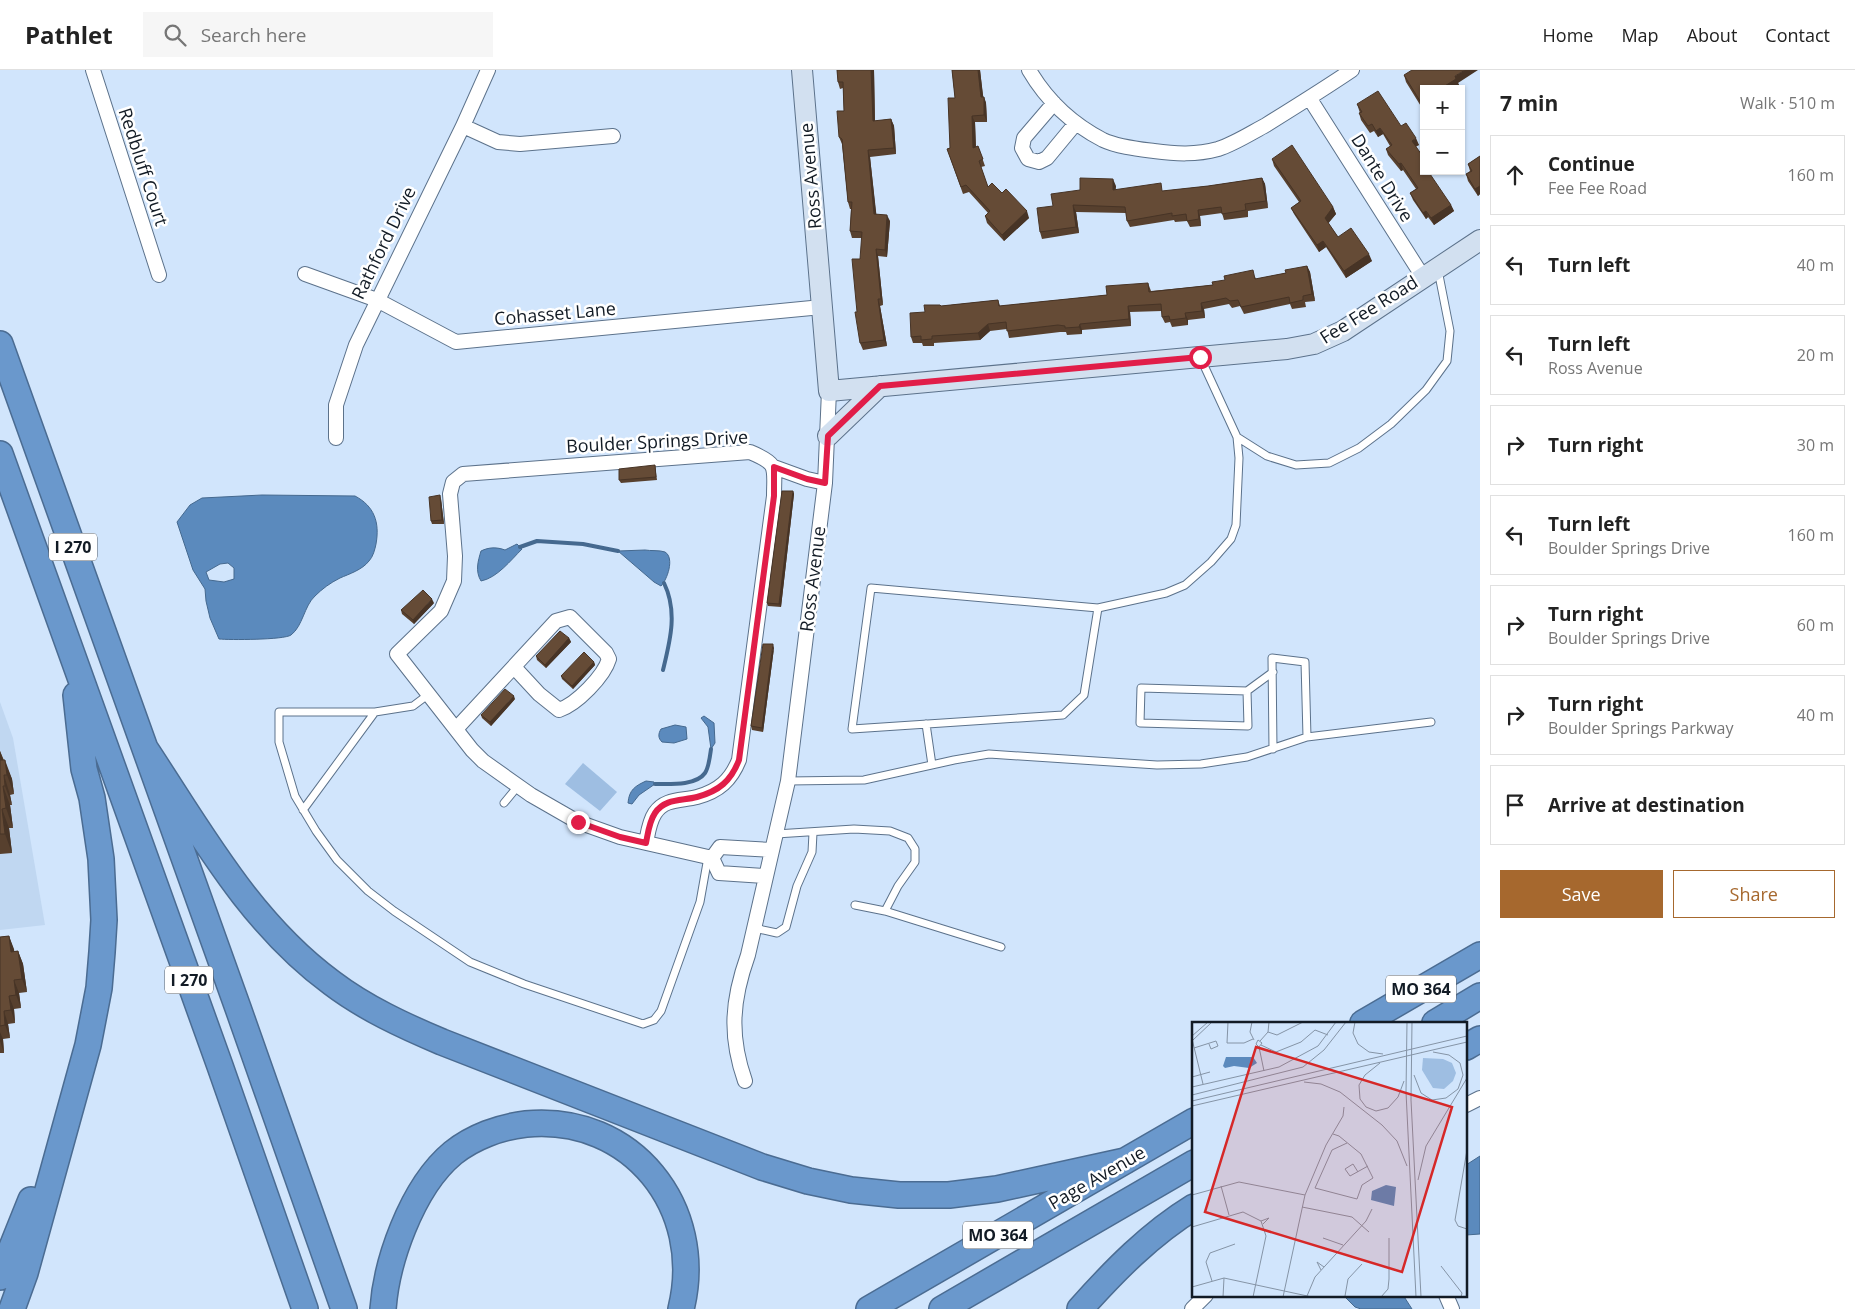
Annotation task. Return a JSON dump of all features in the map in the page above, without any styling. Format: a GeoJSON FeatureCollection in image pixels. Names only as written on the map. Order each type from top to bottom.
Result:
{"type":"FeatureCollection","features":[{"type":"Feature","properties":{"kind":"highway","name":"I 270"},"geometry":{"type":"LineString","coordinates":[[0,344],[284,1136],[344,1309]]}},
{"type":"Feature","properties":{"kind":"highway","name":"I 270"},"geometry":{"type":"LineString","coordinates":[[0,454],[305,1309]]}},
{"type":"Feature","properties":{"kind":"highway"},"geometry":{"type":"LineString","coordinates":[[12,1309],[25,1273],[88,1046],[99,988],[104,920],[101,858],[93,807],[84,769],[71,652]]}},
{"type":"Feature","properties":{"kind":"highway"},"geometry":{"type":"LineString","coordinates":[[146,750],[232,879],[258,915],[278,936],[332,984],[366,1006],[402,1025],[442,1042],[762,1167],[808,1181],[851,1190],[899,1195],[949,1195],[997,1189],[1125,1161]]}},
{"type":"Feature","properties":{"kind":"highway","name":"MO 364"},"geometry":{"type":"LineString","coordinates":[[1365,1022],[1480,955]]}},
{"type":"Feature","properties":{"kind":"highway","name":"MO 364"},"geometry":{"type":"LineString","coordinates":[[1437,1022],[1480,996]]}},
{"type":"Feature","properties":{"kind":"highway"},"geometry":{"type":"LineString","coordinates":[[1468,1046],[1480,1039]]}},
{"type":"Feature","properties":{"kind":"highway"},"geometry":{"type":"LineString","coordinates":[[0,1277],[73,1098]]}},
{"type":"Feature","properties":{"kind":"highway","name":"Page Avenue"},"geometry":{"type":"LineString","coordinates":[[869,1309],[1192,1122]]}},
{"type":"Feature","properties":{"kind":"highway"},"geometry":{"type":"LineString","coordinates":[[383,1309],[385,1286],[397,1244],[416,1200],[438,1168],[453,1153],[470,1142],[492,1132],[514,1126],[541,1123],[593,1132],[638,1158],[653,1174],[667,1195],[677,1216],[684,1242],[687,1264],[685,1292],[680,1309]]}},
{"type":"Feature","properties":{"kind":"highway","name":"Page Avenue"},"geometry":{"type":"LineString","coordinates":[[942,1309],[1192,1164]]}},
{"type":"Feature","properties":{"kind":"highway"},"geometry":{"type":"LineString","coordinates":[[1080,1309],[1111,1274],[1148,1241],[1192,1208]]}},
{"type":"Feature","properties":{"kind":"street","name":"Redbluff Court"},"geometry":{"type":"LineString","coordinates":[[93,70],[159,275]]}},
{"type":"Feature","properties":{"kind":"street","name":"Rathford Drive"},"geometry":{"type":"LineString","coordinates":[[336,438],[336,405],[342,382],[356,345],[463,126],[488,70]]}},
{"type":"Feature","properties":{"kind":"street","name":"Ross Avenue"},"geometry":{"type":"LineString","coordinates":[[745,1081],[735,1046],[733,1017],[739,981],[748,954],[788,781],[825,483],[828,436],[829,391],[802,70]]}},
{"type":"Feature","properties":{"kind":"street"},"geometry":{"type":"LineString","coordinates":[[1029,70],[1038,86],[1054,103],[1076,123],[1104,140],[1136,149],[1180,154],[1220,148],[1310,99],[1352,70]]}},
{"type":"Feature","properties":{"kind":"street","name":"Dante Drive"},"geometry":{"type":"LineString","coordinates":[[1310,99],[1430,272]]}},
{"type":"Feature","properties":{"kind":"street"},"geometry":{"type":"LineString","coordinates":[[1054,103],[1024,138],[1022,148],[1028,158],[1038,162],[1047,158],[1076,123]]}},
{"type":"Feature","properties":{"kind":"street"},"geometry":{"type":"LineString","coordinates":[[463,126],[498,142],[520,144],[613,136]]}},
{"type":"Feature","properties":{"kind":"street","name":"Fee Fee Road"},"geometry":{"type":"LineString","coordinates":[[829,391],[1287,349],[1314,344],[1343,331],[1480,240]]}},
{"type":"Feature","properties":{"kind":"street","name":"Cohasset Lane"},"geometry":{"type":"LineString","coordinates":[[305,274],[377,300],[456,342],[822,307]]}},
{"type":"Feature","properties":{"kind":"street"},"geometry":{"type":"LineString","coordinates":[[828,436],[880,386]]}},
{"type":"Feature","properties":{"kind":"street","name":"Boulder Springs Drive"},"geometry":{"type":"LineString","coordinates":[[429,694],[397,654],[441,610],[454,581],[450,494],[453,482],[463,474],[750,452],[768,459],[774,467],[807,479],[825,483]]}},
{"type":"Feature","properties":{"kind":"street"},"geometry":{"type":"LineString","coordinates":[[646,843],[650,822],[662,805],[680,799],[697,797],[724,785],[734,773],[739,760],[774,496],[774,467]]}},
{"type":"Feature","properties":{"kind":"street"},"geometry":{"type":"LineString","coordinates":[[456,728],[556,621],[570,617],[606,653],[609,659],[602,674],[569,706],[559,710],[539,694],[514,667]]}},
{"type":"Feature","properties":{"kind":"street"},"geometry":{"type":"LineString","coordinates":[[429,694],[482,761],[531,796],[578,822],[620,837],[710,858],[719,873],[765,876]]}},
{"type":"Feature","properties":{"kind":"street"},"geometry":{"type":"LineString","coordinates":[[710,858],[720,847],[772,850]]}},
{"type":"Feature","properties":{"kind":"street"},"geometry":{"type":"LineString","coordinates":[[1468,1105],[1480,1098]]}},
{"type":"Feature","properties":{"kind":"street"},"geometry":{"type":"LineString","coordinates":[[1192,1309],[1205,1296]]}},
{"type":"Feature","properties":{"kind":"street"},"geometry":{"type":"LineString","coordinates":[[1446,1296],[1452,1309]]}},
{"type":"Feature","properties":{"kind":"lane"},"geometry":{"type":"LineString","coordinates":[[1236,437],[1267,456],[1296,465],[1329,463],[1359,448],[1391,424],[1426,390],[1447,360],[1450,331],[1430,272]]}},
{"type":"Feature","properties":{"kind":"lane"},"geometry":{"type":"LineString","coordinates":[[1098,608],[1084,696],[1062,715],[852,729],[871,588],[1098,608],[1166,592],[1185,585],[1212,562],[1231,539],[1236,525],[1239,458],[1236,437],[1200,357]]}},
{"type":"Feature","properties":{"kind":"lane"},"geometry":{"type":"LineString","coordinates":[[1273,749],[1272,658],[1305,662],[1307,737]]}},
{"type":"Feature","properties":{"kind":"lane"},"geometry":{"type":"LineString","coordinates":[[1247,691],[1248,726],[1140,723],[1141,688],[1247,691],[1272,672]]}},
{"type":"Feature","properties":{"kind":"lane"},"geometry":{"type":"LineString","coordinates":[[429,694],[413,706],[376,712],[279,712],[279,742],[295,796],[337,860],[368,891],[394,911],[470,962],[524,984],[643,1024],[654,1020],[661,1011],[700,902],[710,858]]}},
{"type":"Feature","properties":{"kind":"lane"},"geometry":{"type":"LineString","coordinates":[[303,810],[376,712]]}},
{"type":"Feature","properties":{"kind":"lane"},"geometry":{"type":"LineString","coordinates":[[788,781],[864,780],[990,754],[1157,765],[1200,764],[1247,757],[1307,737],[1431,722]]}},
{"type":"Feature","properties":{"kind":"lane"},"geometry":{"type":"LineString","coordinates":[[926,724],[932,765]]}},
{"type":"Feature","properties":{"kind":"lane"},"geometry":{"type":"LineString","coordinates":[[504,803],[518,786]]}},
{"type":"Feature","properties":{"kind":"lane"},"geometry":{"type":"LineString","coordinates":[[776,834],[854,829],[890,831],[908,838],[915,849],[915,862],[898,886],[885,911]]}},
{"type":"Feature","properties":{"kind":"lane"},"geometry":{"type":"LineString","coordinates":[[753,928],[777,933],[786,927],[797,886],[812,852],[813,833]]}},
{"type":"Feature","properties":{"kind":"lane"},"geometry":{"type":"LineString","coordinates":[[856,905],[885,911],[1001,947]]}},
{"type":"Feature","properties":{"kind":"shaded area"},"geometry":{"type":"Polygon","coordinates":[[[262,495],[355,496],[367,505],[376,522],[377,536],[373,555],[363,567],[333,582],[315,596],[308,605],[298,627],[291,635],[268,639],[219,639],[210,618],[205,589],[193,570],[177,522],[190,505],[202,498],[262,495]],[[228,563],[220,564],[206,572],[209,580],[224,582],[234,579],[234,568],[228,563]]]}},
{"type":"Feature","properties":{"kind":"shaded area"},"geometry":{"type":"Polygon","coordinates":[[[517,544],[522,549],[493,576],[481,581],[478,562],[481,551],[493,548],[505,550],[517,544]]]}},
{"type":"Feature","properties":{"kind":"shaded area"},"geometry":{"type":"Polygon","coordinates":[[[618,551],[663,551],[668,555],[669,569],[666,579],[661,586],[618,551]]]}},
{"type":"Feature","properties":{"kind":"shaded area"},"geometry":{"type":"Polygon","coordinates":[[[0,702],[13,738],[45,925],[0,930],[0,702]]]}},
{"type":"Feature","properties":{"kind":"shaded area"},"geometry":{"type":"Polygon","coordinates":[[[704,716],[714,723],[715,743],[711,749],[708,727],[701,718],[704,716]]]}},
{"type":"Feature","properties":{"kind":"shaded area"},"geometry":{"type":"Polygon","coordinates":[[[675,725],[686,727],[687,739],[674,743],[662,742],[659,736],[661,729],[675,725]]]}},
{"type":"Feature","properties":{"kind":"shaded area"},"geometry":{"type":"Polygon","coordinates":[[[583,763],[617,792],[600,811],[565,784],[583,763]]]}},
{"type":"Feature","properties":{"kind":"shaded area"},"geometry":{"type":"Polygon","coordinates":[[[646,781],[654,782],[655,784],[639,795],[632,804],[628,803],[633,789],[646,781]]]}},
{"type":"Feature","properties":{"kind":"shaded area"},"geometry":{"type":"Polygon","coordinates":[[[1480,1156],[1480,1234],[1468,1235],[1468,1164],[1480,1156]]]}},
{"type":"Feature","properties":{"kind":"shaded area"},"geometry":{"type":"Polygon","coordinates":[[[1344,1296],[1404,1296],[1412,1309],[1361,1309],[1355,1307],[1344,1296]]]}},
{"type":"Feature","properties":{"kind":"building"},"geometry":{"type":"Polygon","coordinates":[[[837,70],[871,70],[873,121],[891,119],[894,148],[868,150],[874,214],[887,215],[885,250],[876,249],[881,299],[878,299],[884,340],[860,343],[855,312],[857,312],[852,259],[860,259],[862,232],[850,231],[852,202],[848,202],[842,139],[839,137],[837,111],[844,111],[843,82],[838,82],[837,70]]]}},
{"type":"Feature","properties":{"kind":"building"},"geometry":{"type":"Polygon","coordinates":[[[952,70],[978,70],[981,97],[984,97],[984,115],[972,116],[973,148],[978,146],[983,159],[979,161],[988,187],[992,183],[1002,193],[1006,189],[1027,211],[1002,235],[985,216],[990,211],[966,185],[961,187],[947,149],[950,148],[948,98],[955,98],[952,70]]]}},
{"type":"Feature","properties":{"kind":"building"},"geometry":{"type":"Polygon","coordinates":[[[1412,70],[1465,70],[1455,76],[1456,79],[1446,85],[1420,85],[1420,101],[1404,75],[1412,70]]]}},
{"type":"Feature","properties":{"kind":"building"},"geometry":{"type":"Polygon","coordinates":[[[1378,91],[1401,126],[1406,123],[1416,138],[1412,141],[1420,152],[1420,175],[1431,175],[1451,205],[1431,218],[1426,211],[1423,213],[1410,193],[1418,188],[1401,163],[1399,164],[1386,149],[1392,145],[1380,128],[1376,131],[1372,124],[1368,126],[1359,113],[1362,112],[1357,104],[1378,91]]]}},
{"type":"Feature","properties":{"kind":"building"},"geometry":{"type":"Polygon","coordinates":[[[1292,145],[1333,207],[1325,218],[1338,237],[1351,228],[1369,254],[1344,271],[1323,241],[1317,245],[1291,208],[1301,201],[1272,159],[1292,145]]]}},
{"type":"Feature","properties":{"kind":"building"},"geometry":{"type":"Polygon","coordinates":[[[1480,156],[1480,186],[1475,189],[1466,174],[1472,171],[1468,164],[1480,156]]]}},
{"type":"Feature","properties":{"kind":"building"},"geometry":{"type":"Polygon","coordinates":[[[1080,178],[1113,179],[1113,190],[1161,183],[1162,191],[1262,178],[1266,201],[1245,204],[1246,210],[1222,214],[1221,207],[1198,210],[1199,219],[1187,221],[1186,214],[1172,216],[1172,213],[1127,221],[1125,207],[1073,205],[1076,227],[1040,232],[1037,208],[1053,206],[1051,194],[1080,190],[1080,178]]]}},
{"type":"Feature","properties":{"kind":"building"},"geometry":{"type":"Polygon","coordinates":[[[1307,266],[1312,294],[1303,296],[1303,300],[1290,303],[1289,297],[1241,307],[1238,300],[1230,301],[1226,298],[1201,303],[1202,311],[1185,313],[1186,318],[1170,320],[1169,316],[1162,317],[1161,304],[1128,306],[1129,319],[1080,324],[1079,327],[1065,328],[1065,326],[1058,325],[1007,331],[1006,322],[988,324],[978,333],[932,336],[932,339],[921,340],[921,336],[911,337],[910,313],[925,312],[924,305],[941,306],[998,300],[999,306],[1107,295],[1106,286],[1148,283],[1149,292],[1213,285],[1212,282],[1225,280],[1224,276],[1253,270],[1255,279],[1286,273],[1285,270],[1307,266]]]}},
{"type":"Feature","properties":{"kind":"building"},"geometry":{"type":"Polygon","coordinates":[[[655,465],[656,477],[619,480],[619,469],[655,465]]]}},
{"type":"Feature","properties":{"kind":"building"},"geometry":{"type":"Polygon","coordinates":[[[782,491],[793,491],[779,604],[767,603],[782,491]]]}},
{"type":"Feature","properties":{"kind":"building"},"geometry":{"type":"Polygon","coordinates":[[[440,495],[442,520],[431,521],[429,497],[440,495]]]}},
{"type":"Feature","properties":{"kind":"building"},"geometry":{"type":"Polygon","coordinates":[[[423,590],[432,599],[413,620],[401,610],[423,590]]]}},
{"type":"Feature","properties":{"kind":"building"},"geometry":{"type":"Polygon","coordinates":[[[560,631],[569,638],[545,665],[536,656],[560,631]]]}},
{"type":"Feature","properties":{"kind":"building"},"geometry":{"type":"Polygon","coordinates":[[[763,644],[773,644],[762,728],[751,726],[763,644]]]}},
{"type":"Feature","properties":{"kind":"building"},"geometry":{"type":"Polygon","coordinates":[[[584,652],[594,662],[572,686],[561,676],[584,652]]]}},
{"type":"Feature","properties":{"kind":"building"},"geometry":{"type":"Polygon","coordinates":[[[505,689],[514,696],[490,722],[481,715],[505,689]]]}},
{"type":"Feature","properties":{"kind":"building"},"geometry":{"type":"Polygon","coordinates":[[[0,760],[5,760],[7,775],[4,775],[5,786],[3,786],[6,808],[2,809],[5,834],[0,834],[0,760]]]}},
{"type":"Feature","properties":{"kind":"building"},"geometry":{"type":"Polygon","coordinates":[[[9,936],[11,952],[18,951],[22,979],[14,980],[16,995],[9,996],[11,1010],[4,1011],[5,1025],[0,1026],[0,937],[9,936]]]}},
{"type":"Feature","properties":{"kind":"waterway"},"geometry":{"type":"LineString","coordinates":[[520,547],[537,541],[583,544],[618,551]]}},
{"type":"Feature","properties":{"kind":"waterway"},"geometry":{"type":"LineString","coordinates":[[663,670],[672,616],[671,605],[664,583]]}},
{"type":"Feature","properties":{"kind":"waterway"},"geometry":{"type":"LineString","coordinates":[[655,784],[689,782],[701,777],[707,768],[711,749]]}},
{"type":"Feature","properties":{"kind":"route"},"geometry":{"type":"LineString","coordinates":[[578,822],[620,837],[646,843],[650,822],[662,805],[680,799],[697,797],[724,785],[734,773],[739,760],[774,496],[774,467],[807,479],[825,483],[828,436],[880,386],[1200,357]]}}]}
